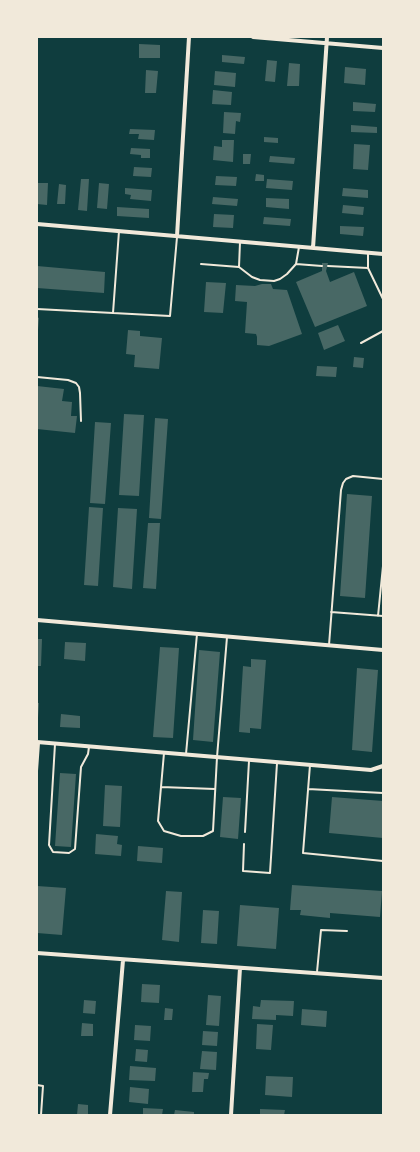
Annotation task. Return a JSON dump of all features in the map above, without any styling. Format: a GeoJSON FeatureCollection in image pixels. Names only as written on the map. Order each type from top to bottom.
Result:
{"type":"FeatureCollection","features":[{"type":"Feature","properties":{"kind":"street"},"geometry":{"type":"LineString","coordinates":[[177,236],[189,37]]}},
{"type":"Feature","properties":{"kind":"street"},"geometry":{"type":"LineString","coordinates":[[253,37],[383,48]]}},
{"type":"Feature","properties":{"kind":"street"},"geometry":{"type":"LineString","coordinates":[[313,248],[327,37]]}},
{"type":"Feature","properties":{"kind":"street"},"geometry":{"type":"LineString","coordinates":[[37,224],[383,254]]}},
{"type":"Feature","properties":{"kind":"street"},"geometry":{"type":"LineString","coordinates":[[37,620],[383,650]]}},
{"type":"Feature","properties":{"kind":"street"},"geometry":{"type":"LineString","coordinates":[[38,743],[371,770],[383,766]]}},
{"type":"Feature","properties":{"kind":"street"},"geometry":{"type":"LineString","coordinates":[[37,953],[383,978]]}},
{"type":"Feature","properties":{"kind":"street"},"geometry":{"type":"LineString","coordinates":[[110,1115],[123,960]]}},
{"type":"Feature","properties":{"kind":"street"},"geometry":{"type":"LineString","coordinates":[[231,1115],[240,968]]}},
{"type":"Feature","properties":{"kind":"lane"},"geometry":{"type":"LineString","coordinates":[[113,313],[119,231]]}},
{"type":"Feature","properties":{"kind":"lane"},"geometry":{"type":"LineString","coordinates":[[37,309],[170,316],[177,236]]}},
{"type":"Feature","properties":{"kind":"lane"},"geometry":{"type":"LineString","coordinates":[[239,267],[240,242]]}},
{"type":"Feature","properties":{"kind":"lane"},"geometry":{"type":"LineString","coordinates":[[201,264],[239,267],[260,280],[274,281],[287,274],[296,264],[299,247]]}},
{"type":"Feature","properties":{"kind":"lane"},"geometry":{"type":"LineString","coordinates":[[368,253],[368,268],[383,299]]}},
{"type":"Feature","properties":{"kind":"lane"},"geometry":{"type":"LineString","coordinates":[[296,264],[322,266]]}},
{"type":"Feature","properties":{"kind":"lane"},"geometry":{"type":"LineString","coordinates":[[328,266],[368,268]]}},
{"type":"Feature","properties":{"kind":"lane"},"geometry":{"type":"LineString","coordinates":[[361,344],[383,331]]}},
{"type":"Feature","properties":{"kind":"lane"},"geometry":{"type":"LineString","coordinates":[[37,377],[68,380],[76,383],[79,387],[80,393],[81,421]]}},
{"type":"Feature","properties":{"kind":"lane"},"geometry":{"type":"LineString","coordinates":[[329,645],[340,490],[346,479],[353,476],[383,479]]}},
{"type":"Feature","properties":{"kind":"lane"},"geometry":{"type":"LineString","coordinates":[[378,616],[383,566]]}},
{"type":"Feature","properties":{"kind":"lane"},"geometry":{"type":"LineString","coordinates":[[331,612],[383,616]]}},
{"type":"Feature","properties":{"kind":"lane"},"geometry":{"type":"LineString","coordinates":[[186,754],[197,634]]}},
{"type":"Feature","properties":{"kind":"lane"},"geometry":{"type":"LineString","coordinates":[[164,753],[158,822],[164,831],[181,836],[203,836],[213,831],[217,757],[227,636]]}},
{"type":"Feature","properties":{"kind":"lane"},"geometry":{"type":"LineString","coordinates":[[37,771],[38,743]]}},
{"type":"Feature","properties":{"kind":"lane"},"geometry":{"type":"LineString","coordinates":[[54,744],[49,845],[53,852],[69,853],[75,849],[81,767],[88,754],[89,747]]}},
{"type":"Feature","properties":{"kind":"lane"},"geometry":{"type":"LineString","coordinates":[[245,832],[249,760]]}},
{"type":"Feature","properties":{"kind":"lane"},"geometry":{"type":"LineString","coordinates":[[244,844],[243,871],[270,873],[277,762]]}},
{"type":"Feature","properties":{"kind":"lane"},"geometry":{"type":"LineString","coordinates":[[310,765],[303,853],[383,861]]}},
{"type":"Feature","properties":{"kind":"lane"},"geometry":{"type":"LineString","coordinates":[[308,789],[383,793],[383,766]]}},
{"type":"Feature","properties":{"kind":"lane"},"geometry":{"type":"LineString","coordinates":[[161,787],[216,789]]}},
{"type":"Feature","properties":{"kind":"lane"},"geometry":{"type":"LineString","coordinates":[[317,974],[321,930],[347,931]]}},
{"type":"Feature","properties":{"kind":"lane"},"geometry":{"type":"LineString","coordinates":[[37,1086],[43,1086],[41,1115]]}},
{"type":"Feature","properties":{"kind":"building"},"geometry":{"type":"Polygon","coordinates":[[[139,44],[160,45],[160,58],[139,58],[139,44]]]}},
{"type":"Feature","properties":{"kind":"building"},"geometry":{"type":"Polygon","coordinates":[[[222,55],[245,57],[244,64],[222,62],[222,55]]]}},
{"type":"Feature","properties":{"kind":"building"},"geometry":{"type":"Polygon","coordinates":[[[267,60],[277,61],[275,82],[265,81],[267,60]]]}},
{"type":"Feature","properties":{"kind":"building"},"geometry":{"type":"Polygon","coordinates":[[[289,63],[300,64],[299,86],[287,86],[289,63]]]}},
{"type":"Feature","properties":{"kind":"building"},"geometry":{"type":"Polygon","coordinates":[[[345,67],[366,69],[365,85],[344,83],[345,67]]]}},
{"type":"Feature","properties":{"kind":"building"},"geometry":{"type":"Polygon","coordinates":[[[146,70],[158,71],[156,93],[145,93],[146,70]]]}},
{"type":"Feature","properties":{"kind":"building"},"geometry":{"type":"Polygon","coordinates":[[[215,71],[236,73],[235,87],[214,85],[215,71]]]}},
{"type":"Feature","properties":{"kind":"building"},"geometry":{"type":"Polygon","coordinates":[[[213,90],[232,92],[231,105],[212,104],[213,90]]]}},
{"type":"Feature","properties":{"kind":"building"},"geometry":{"type":"Polygon","coordinates":[[[353,102],[376,104],[375,112],[353,111],[353,102]]]}},
{"type":"Feature","properties":{"kind":"building"},"geometry":{"type":"Polygon","coordinates":[[[224,112],[241,113],[240,122],[236,121],[235,134],[223,133],[224,112]]]}},
{"type":"Feature","properties":{"kind":"building"},"geometry":{"type":"Polygon","coordinates":[[[351,125],[377,127],[377,133],[351,132],[351,125]]]}},
{"type":"Feature","properties":{"kind":"building"},"geometry":{"type":"Polygon","coordinates":[[[130,129],[155,130],[154,140],[138,139],[139,134],[129,134],[130,129]]]}},
{"type":"Feature","properties":{"kind":"building"},"geometry":{"type":"Polygon","coordinates":[[[264,137],[278,138],[278,143],[264,142],[264,137]]]}},
{"type":"Feature","properties":{"kind":"building"},"geometry":{"type":"Polygon","coordinates":[[[222,140],[234,140],[233,162],[213,160],[214,146],[222,147],[222,140]]]}},
{"type":"Feature","properties":{"kind":"building"},"geometry":{"type":"Polygon","coordinates":[[[354,144],[370,145],[368,170],[353,169],[354,144]]]}},
{"type":"Feature","properties":{"kind":"building"},"geometry":{"type":"Polygon","coordinates":[[[131,148],[150,149],[150,158],[141,158],[141,155],[130,154],[131,148]]]}},
{"type":"Feature","properties":{"kind":"building"},"geometry":{"type":"Polygon","coordinates":[[[243,154],[251,154],[250,164],[243,164],[243,154]]]}},
{"type":"Feature","properties":{"kind":"building"},"geometry":{"type":"Polygon","coordinates":[[[270,156],[295,158],[294,164],[269,162],[270,156]]]}},
{"type":"Feature","properties":{"kind":"building"},"geometry":{"type":"Polygon","coordinates":[[[134,167],[152,168],[151,177],[133,176],[134,167]]]}},
{"type":"Feature","properties":{"kind":"building"},"geometry":{"type":"Polygon","coordinates":[[[256,174],[264,175],[264,181],[255,181],[256,174]]]}},
{"type":"Feature","properties":{"kind":"building"},"geometry":{"type":"Polygon","coordinates":[[[216,176],[237,177],[236,186],[215,185],[216,176]]]}},
{"type":"Feature","properties":{"kind":"building"},"geometry":{"type":"Polygon","coordinates":[[[81,179],[89,179],[87,211],[78,210],[81,179]]]}},
{"type":"Feature","properties":{"kind":"building"},"geometry":{"type":"Polygon","coordinates":[[[267,179],[293,181],[292,190],[266,188],[267,179]]]}},
{"type":"Feature","properties":{"kind":"building"},"geometry":{"type":"Polygon","coordinates":[[[38,183],[48,183],[47,205],[37,204],[38,183]]]}},
{"type":"Feature","properties":{"kind":"building"},"geometry":{"type":"Polygon","coordinates":[[[99,183],[109,184],[107,209],[97,208],[99,183]]]}},
{"type":"Feature","properties":{"kind":"building"},"geometry":{"type":"Polygon","coordinates":[[[59,184],[66,185],[65,204],[57,204],[59,184]]]}},
{"type":"Feature","properties":{"kind":"building"},"geometry":{"type":"Polygon","coordinates":[[[125,188],[152,190],[151,201],[130,199],[131,195],[125,194],[125,188]]]}},
{"type":"Feature","properties":{"kind":"building"},"geometry":{"type":"Polygon","coordinates":[[[343,188],[368,190],[368,198],[342,196],[343,188]]]}},
{"type":"Feature","properties":{"kind":"building"},"geometry":{"type":"Polygon","coordinates":[[[213,197],[238,199],[237,206],[212,204],[213,197]]]}},
{"type":"Feature","properties":{"kind":"building"},"geometry":{"type":"Polygon","coordinates":[[[266,198],[289,199],[289,209],[266,207],[266,198]]]}},
{"type":"Feature","properties":{"kind":"building"},"geometry":{"type":"Polygon","coordinates":[[[343,205],[364,207],[363,215],[342,213],[343,205]]]}},
{"type":"Feature","properties":{"kind":"building"},"geometry":{"type":"Polygon","coordinates":[[[117,207],[149,209],[149,218],[117,216],[117,207]]]}},
{"type":"Feature","properties":{"kind":"building"},"geometry":{"type":"Polygon","coordinates":[[[214,214],[234,215],[233,228],[213,227],[214,214]]]}},
{"type":"Feature","properties":{"kind":"building"},"geometry":{"type":"Polygon","coordinates":[[[264,217],[291,219],[290,226],[263,224],[264,217]]]}},
{"type":"Feature","properties":{"kind":"building"},"geometry":{"type":"Polygon","coordinates":[[[340,226],[364,227],[363,236],[340,234],[340,226]]]}},
{"type":"Feature","properties":{"kind":"building"},"geometry":{"type":"Polygon","coordinates":[[[322,263],[328,263],[326,271],[330,282],[354,272],[367,306],[315,327],[296,282],[322,271],[322,263]]]}},
{"type":"Feature","properties":{"kind":"building"},"geometry":{"type":"Polygon","coordinates":[[[37,266],[105,272],[104,293],[37,288],[37,266]]]}},
{"type":"Feature","properties":{"kind":"building"},"geometry":{"type":"Polygon","coordinates":[[[206,282],[226,283],[223,313],[204,312],[206,282]]]}},
{"type":"Feature","properties":{"kind":"building"},"geometry":{"type":"Polygon","coordinates":[[[271,284],[273,289],[287,290],[302,334],[269,346],[257,345],[256,334],[245,333],[247,302],[235,301],[236,285],[255,286],[271,284]]]}},
{"type":"Feature","properties":{"kind":"building"},"geometry":{"type":"Polygon","coordinates":[[[37,317],[39,318],[38,330],[37,330],[37,317]]]}},
{"type":"Feature","properties":{"kind":"building"},"geometry":{"type":"Polygon","coordinates":[[[338,325],[345,341],[324,350],[318,333],[338,325]]]}},
{"type":"Feature","properties":{"kind":"building"},"geometry":{"type":"Polygon","coordinates":[[[128,330],[140,331],[140,336],[162,338],[159,369],[134,367],[135,355],[126,354],[128,330]]]}},
{"type":"Feature","properties":{"kind":"building"},"geometry":{"type":"Polygon","coordinates":[[[354,357],[364,358],[363,368],[353,367],[354,357]]]}},
{"type":"Feature","properties":{"kind":"building"},"geometry":{"type":"Polygon","coordinates":[[[317,366],[337,367],[336,377],[316,376],[317,366]]]}},
{"type":"Feature","properties":{"kind":"building"},"geometry":{"type":"Polygon","coordinates":[[[37,386],[64,389],[62,401],[72,402],[71,416],[77,416],[75,433],[37,429],[37,386]]]}},
{"type":"Feature","properties":{"kind":"building"},"geometry":{"type":"Polygon","coordinates":[[[124,414],[144,415],[139,496],[119,495],[124,414]]]}},
{"type":"Feature","properties":{"kind":"building"},"geometry":{"type":"Polygon","coordinates":[[[155,418],[168,419],[161,519],[149,518],[155,418]]]}},
{"type":"Feature","properties":{"kind":"building"},"geometry":{"type":"Polygon","coordinates":[[[95,422],[111,423],[105,504],[90,503],[95,422]]]}},
{"type":"Feature","properties":{"kind":"building"},"geometry":{"type":"Polygon","coordinates":[[[347,494],[372,496],[365,598],[340,596],[347,494]]]}},
{"type":"Feature","properties":{"kind":"building"},"geometry":{"type":"Polygon","coordinates":[[[89,507],[103,508],[98,586],[84,585],[89,507]]]}},
{"type":"Feature","properties":{"kind":"building"},"geometry":{"type":"Polygon","coordinates":[[[118,508],[137,509],[132,589],[113,587],[118,508]]]}},
{"type":"Feature","properties":{"kind":"building"},"geometry":{"type":"Polygon","coordinates":[[[148,523],[160,523],[156,589],[143,588],[148,523]]]}},
{"type":"Feature","properties":{"kind":"building"},"geometry":{"type":"Polygon","coordinates":[[[37,639],[42,639],[41,666],[37,666],[37,639]]]}},
{"type":"Feature","properties":{"kind":"building"},"geometry":{"type":"Polygon","coordinates":[[[65,642],[86,643],[85,661],[64,659],[65,642]]]}},
{"type":"Feature","properties":{"kind":"building"},"geometry":{"type":"Polygon","coordinates":[[[160,647],[179,648],[173,738],[153,737],[160,647]]]}},
{"type":"Feature","properties":{"kind":"building"},"geometry":{"type":"Polygon","coordinates":[[[199,650],[220,652],[213,742],[193,740],[199,650]]]}},
{"type":"Feature","properties":{"kind":"building"},"geometry":{"type":"Polygon","coordinates":[[[251,659],[266,660],[261,729],[250,728],[250,733],[239,732],[243,666],[251,667],[251,659]]]}},
{"type":"Feature","properties":{"kind":"building"},"geometry":{"type":"Polygon","coordinates":[[[357,668],[378,670],[372,752],[352,750],[357,668]]]}},
{"type":"Feature","properties":{"kind":"building"},"geometry":{"type":"Polygon","coordinates":[[[37,703],[39,703],[38,718],[37,718],[37,703]]]}},
{"type":"Feature","properties":{"kind":"building"},"geometry":{"type":"Polygon","coordinates":[[[61,714],[80,716],[80,728],[60,727],[61,714]]]}},
{"type":"Feature","properties":{"kind":"building"},"geometry":{"type":"Polygon","coordinates":[[[60,773],[76,774],[71,847],[55,846],[60,773]]]}},
{"type":"Feature","properties":{"kind":"building"},"geometry":{"type":"Polygon","coordinates":[[[105,785],[122,786],[120,827],[103,826],[105,785]]]}},
{"type":"Feature","properties":{"kind":"building"},"geometry":{"type":"Polygon","coordinates":[[[223,797],[241,798],[238,839],[220,837],[223,797]]]}},
{"type":"Feature","properties":{"kind":"building"},"geometry":{"type":"Polygon","coordinates":[[[332,797],[383,801],[383,838],[329,833],[332,797]]]}},
{"type":"Feature","properties":{"kind":"building"},"geometry":{"type":"Polygon","coordinates":[[[96,834],[118,836],[117,844],[122,845],[121,856],[95,854],[96,834]]]}},
{"type":"Feature","properties":{"kind":"building"},"geometry":{"type":"Polygon","coordinates":[[[138,846],[163,848],[162,863],[137,861],[138,846]]]}},
{"type":"Feature","properties":{"kind":"building"},"geometry":{"type":"Polygon","coordinates":[[[292,885],[382,891],[380,917],[330,913],[330,918],[300,915],[301,910],[290,910],[292,885]]]}},
{"type":"Feature","properties":{"kind":"building"},"geometry":{"type":"Polygon","coordinates":[[[37,886],[66,888],[62,935],[37,933],[37,886]]]}},
{"type":"Feature","properties":{"kind":"building"},"geometry":{"type":"Polygon","coordinates":[[[166,891],[182,892],[179,942],[162,940],[166,891]]]}},
{"type":"Feature","properties":{"kind":"building"},"geometry":{"type":"Polygon","coordinates":[[[240,905],[279,908],[276,949],[237,946],[240,905]]]}},
{"type":"Feature","properties":{"kind":"building"},"geometry":{"type":"Polygon","coordinates":[[[203,910],[219,911],[217,944],[201,943],[203,910]]]}},
{"type":"Feature","properties":{"kind":"building"},"geometry":{"type":"Polygon","coordinates":[[[142,984],[160,985],[159,1003],[141,1002],[142,984]]]}},
{"type":"Feature","properties":{"kind":"building"},"geometry":{"type":"Polygon","coordinates":[[[208,995],[221,996],[219,1026],[206,1025],[208,995]]]}},
{"type":"Feature","properties":{"kind":"building"},"geometry":{"type":"Polygon","coordinates":[[[84,1000],[96,1001],[95,1014],[83,1013],[84,1000]]]}},
{"type":"Feature","properties":{"kind":"building"},"geometry":{"type":"Polygon","coordinates":[[[261,1000],[294,1001],[293,1016],[276,1015],[276,1020],[252,1019],[253,1006],[260,1007],[261,1000]]]}},
{"type":"Feature","properties":{"kind":"building"},"geometry":{"type":"Polygon","coordinates":[[[165,1008],[173,1009],[172,1020],[164,1020],[165,1008]]]}},
{"type":"Feature","properties":{"kind":"building"},"geometry":{"type":"Polygon","coordinates":[[[302,1009],[327,1011],[326,1027],[301,1025],[302,1009]]]}},
{"type":"Feature","properties":{"kind":"building"},"geometry":{"type":"Polygon","coordinates":[[[82,1023],[93,1024],[93,1036],[81,1036],[82,1023]]]}},
{"type":"Feature","properties":{"kind":"building"},"geometry":{"type":"Polygon","coordinates":[[[257,1024],[273,1025],[271,1050],[256,1049],[257,1024]]]}},
{"type":"Feature","properties":{"kind":"building"},"geometry":{"type":"Polygon","coordinates":[[[135,1025],[151,1026],[150,1041],[134,1040],[135,1025]]]}},
{"type":"Feature","properties":{"kind":"building"},"geometry":{"type":"Polygon","coordinates":[[[203,1031],[218,1032],[217,1046],[202,1045],[203,1031]]]}},
{"type":"Feature","properties":{"kind":"building"},"geometry":{"type":"Polygon","coordinates":[[[136,1049],[148,1050],[147,1062],[135,1061],[136,1049]]]}},
{"type":"Feature","properties":{"kind":"building"},"geometry":{"type":"Polygon","coordinates":[[[202,1051],[217,1052],[216,1070],[200,1069],[202,1051]]]}},
{"type":"Feature","properties":{"kind":"building"},"geometry":{"type":"Polygon","coordinates":[[[130,1066],[156,1068],[155,1081],[129,1080],[130,1066]]]}},
{"type":"Feature","properties":{"kind":"building"},"geometry":{"type":"Polygon","coordinates":[[[193,1072],[209,1073],[208,1079],[204,1079],[203,1092],[192,1092],[193,1072]]]}},
{"type":"Feature","properties":{"kind":"building"},"geometry":{"type":"Polygon","coordinates":[[[266,1076],[293,1077],[292,1097],[265,1095],[266,1076]]]}},
{"type":"Feature","properties":{"kind":"building"},"geometry":{"type":"Polygon","coordinates":[[[130,1087],[149,1089],[148,1104],[129,1102],[130,1087]]]}},
{"type":"Feature","properties":{"kind":"building"},"geometry":{"type":"Polygon","coordinates":[[[78,1104],[88,1105],[88,1115],[77,1115],[78,1104]]]}},
{"type":"Feature","properties":{"kind":"building"},"geometry":{"type":"Polygon","coordinates":[[[143,1108],[163,1109],[162,1115],[143,1115],[143,1108]]]}},
{"type":"Feature","properties":{"kind":"building"},"geometry":{"type":"Polygon","coordinates":[[[260,1109],[285,1110],[284,1115],[260,1115],[260,1109]]]}},
{"type":"Feature","properties":{"kind":"building"},"geometry":{"type":"Polygon","coordinates":[[[175,1110],[194,1112],[194,1115],[174,1115],[175,1110]]]}}]}
